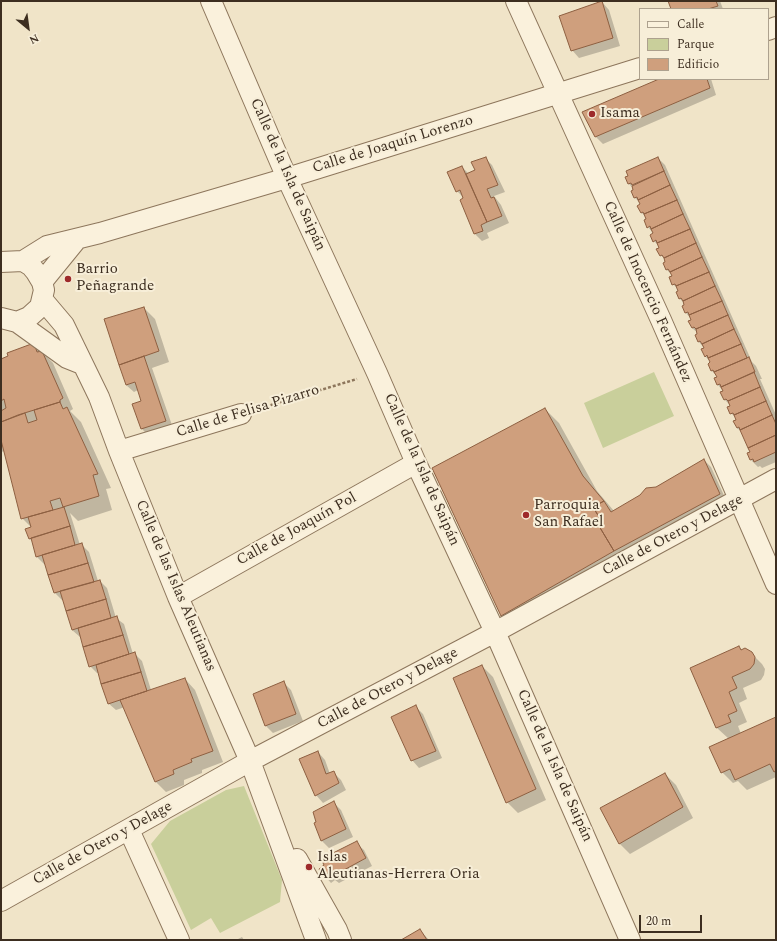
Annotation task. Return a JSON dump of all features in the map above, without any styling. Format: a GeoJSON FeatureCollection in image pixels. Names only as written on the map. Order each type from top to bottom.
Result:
{"type":"FeatureCollection","features":[{"type":"Feature","properties":{"kind":"street","name":"Calle de la Isla de Saipán"},"geometry":{"type":"LineString","coordinates":[[211,1],[287,178],[377,373],[416,463],[495,632],[630,940]]}},
{"type":"Feature","properties":{"kind":"street","name":"Calle de Inocencio Fernández"},"geometry":{"type":"LineString","coordinates":[[516,1],[661,320],[776,584]]}},
{"type":"Feature","properties":{"kind":"street","name":"Calle de Joaquín Lorenzo"},"geometry":{"type":"LineString","coordinates":[[23,261],[47,246],[77,239],[287,178],[639,68]]}},
{"type":"Feature","properties":{"kind":"street"},"geometry":{"type":"LineString","coordinates":[[9,320],[24,320],[34,314],[40,307],[42,291],[77,239]]}},
{"type":"Feature","properties":{"kind":"street"},"geometry":{"type":"LineString","coordinates":[[2,261],[23,261]]}},
{"type":"Feature","properties":{"kind":"street","name":"Calle de las Islas Aleutianas"},"geometry":{"type":"LineString","coordinates":[[23,261],[31,266],[36,272],[42,291],[64,325],[99,397],[178,598],[250,761],[314,938]]}},
{"type":"Feature","properties":{"kind":"street"},"geometry":{"type":"LineString","coordinates":[[9,320],[67,358],[82,364]]}},
{"type":"Feature","properties":{"kind":"street","name":"Calle de Felisa Pizarro"},"geometry":{"type":"LineString","coordinates":[[119,451],[241,414]]}},
{"type":"Feature","properties":{"kind":"street","name":"Calle de Joaquín Pol"},"geometry":{"type":"LineString","coordinates":[[178,598],[416,463]]}},
{"type":"Feature","properties":{"kind":"street","name":"Calle de Otero y Delage"},"geometry":{"type":"LineString","coordinates":[[1,901],[250,761],[495,632],[740,500],[776,479]]}},
{"type":"Feature","properties":{"kind":"street","name":"Calle de las Islas Aleutianas"},"geometry":{"type":"LineString","coordinates":[[267,807],[341,940]]}},
{"type":"Feature","properties":{"kind":"street"},"geometry":{"type":"LineString","coordinates":[[128,830],[179,940]]}},
{"type":"Feature","properties":{"kind":"path","name":"Calle de Felisa Pizarro"},"geometry":{"type":"LineString","coordinates":[[241,414],[377,373]]}},
{"type":"Feature","properties":{"kind":"green space"},"geometry":{"type":"Polygon","coordinates":[[[654,372],[674,416],[603,448],[584,403],[654,372]]]}},
{"type":"Feature","properties":{"kind":"green space"},"geometry":{"type":"Polygon","coordinates":[[[244,786],[282,880],[280,902],[220,933],[211,918],[191,930],[151,844],[170,821],[226,790],[244,786]]]}},
{"type":"Feature","properties":{"kind":"building"},"geometry":{"type":"Polygon","coordinates":[[[602,1],[613,38],[571,51],[559,16],[602,1]]]}},
{"type":"Feature","properties":{"kind":"building"},"geometry":{"type":"Polygon","coordinates":[[[668,1],[716,1],[718,6],[711,8],[671,8],[668,1]]]}},
{"type":"Feature","properties":{"kind":"building"},"geometry":{"type":"Polygon","coordinates":[[[657,80],[707,80],[710,88],[595,137],[582,112],[657,80]]]}},
{"type":"Feature","properties":{"kind":"building"},"geometry":{"type":"Polygon","coordinates":[[[486,157],[498,185],[487,189],[491,198],[494,197],[502,216],[487,222],[466,174],[475,170],[471,162],[486,157]]]}},
{"type":"Feature","properties":{"kind":"building"},"geometry":{"type":"Polygon","coordinates":[[[658,157],[664,171],[632,185],[631,183],[628,184],[625,177],[628,176],[626,171],[658,157]]]}},
{"type":"Feature","properties":{"kind":"building"},"geometry":{"type":"Polygon","coordinates":[[[462,166],[487,222],[481,225],[483,231],[474,234],[460,200],[463,198],[460,190],[456,192],[447,172],[462,166]]]}},
{"type":"Feature","properties":{"kind":"building"},"geometry":{"type":"Polygon","coordinates":[[[664,171],[670,185],[638,200],[637,197],[634,198],[631,191],[633,190],[632,186],[664,171]]]}},
{"type":"Feature","properties":{"kind":"building"},"geometry":{"type":"Polygon","coordinates":[[[670,185],[677,200],[644,214],[643,212],[641,213],[637,206],[640,204],[638,200],[670,185]]]}},
{"type":"Feature","properties":{"kind":"building"},"geometry":{"type":"Polygon","coordinates":[[[677,200],[683,214],[651,229],[650,226],[647,228],[644,220],[646,219],[644,214],[677,200]]]}},
{"type":"Feature","properties":{"kind":"building"},"geometry":{"type":"Polygon","coordinates":[[[683,214],[690,229],[657,243],[656,240],[653,242],[650,235],[653,233],[651,229],[683,214]]]}},
{"type":"Feature","properties":{"kind":"building"},"geometry":{"type":"Polygon","coordinates":[[[690,229],[696,243],[664,258],[662,255],[660,256],[656,249],[659,248],[657,243],[690,229]]]}},
{"type":"Feature","properties":{"kind":"building"},"geometry":{"type":"Polygon","coordinates":[[[696,243],[702,257],[670,272],[668,269],[666,270],[663,263],[665,262],[664,258],[696,243]]]}},
{"type":"Feature","properties":{"kind":"building"},"geometry":{"type":"Polygon","coordinates":[[[702,257],[709,272],[676,286],[675,284],[672,285],[669,277],[672,276],[670,272],[702,257]]]}},
{"type":"Feature","properties":{"kind":"building"},"geometry":{"type":"Polygon","coordinates":[[[709,272],[715,286],[683,301],[681,298],[679,299],[676,292],[678,291],[676,286],[709,272]]]}},
{"type":"Feature","properties":{"kind":"building"},"geometry":{"type":"Polygon","coordinates":[[[715,286],[722,301],[689,315],[688,312],[685,313],[682,306],[684,305],[683,301],[715,286]]]}},
{"type":"Feature","properties":{"kind":"building"},"geometry":{"type":"Polygon","coordinates":[[[722,301],[728,315],[696,329],[694,327],[692,328],[688,321],[691,320],[689,315],[722,301]]]}},
{"type":"Feature","properties":{"kind":"building"},"geometry":{"type":"Polygon","coordinates":[[[144,307],[159,351],[119,365],[104,319],[144,307]]]}},
{"type":"Feature","properties":{"kind":"building"},"geometry":{"type":"Polygon","coordinates":[[[728,315],[734,329],[702,344],[700,341],[698,342],[695,335],[697,334],[696,329],[728,315]]]}},
{"type":"Feature","properties":{"kind":"building"},"geometry":{"type":"Polygon","coordinates":[[[734,329],[741,344],[708,358],[707,355],[705,357],[701,349],[704,348],[702,344],[734,329]]]}},
{"type":"Feature","properties":{"kind":"building"},"geometry":{"type":"Polygon","coordinates":[[[34,343],[37,352],[42,351],[63,398],[60,402],[1,422],[1,411],[6,408],[4,399],[1,401],[1,359],[8,356],[7,353],[34,343]]]}},
{"type":"Feature","properties":{"kind":"building"},"geometry":{"type":"Polygon","coordinates":[[[741,344],[747,358],[714,372],[713,370],[711,371],[708,364],[710,362],[708,358],[741,344]]]}},
{"type":"Feature","properties":{"kind":"building"},"geometry":{"type":"Polygon","coordinates":[[[144,356],[166,421],[141,429],[132,404],[141,401],[135,382],[126,385],[119,365],[144,356]]]}},
{"type":"Feature","properties":{"kind":"building"},"geometry":{"type":"Polygon","coordinates":[[[749,357],[755,372],[721,387],[720,384],[717,385],[714,378],[717,377],[714,372],[749,357]]]}},
{"type":"Feature","properties":{"kind":"building"},"geometry":{"type":"Polygon","coordinates":[[[754,372],[760,387],[728,401],[726,399],[724,400],[720,392],[723,391],[721,387],[754,372]]]}},
{"type":"Feature","properties":{"kind":"building"},"geometry":{"type":"Polygon","coordinates":[[[760,387],[766,401],[734,415],[733,413],[730,414],[727,407],[730,406],[728,401],[760,387]]]}},
{"type":"Feature","properties":{"kind":"building"},"geometry":{"type":"Polygon","coordinates":[[[766,401],[772,415],[740,430],[739,427],[737,428],[733,421],[736,420],[734,415],[766,401]]]}},
{"type":"Feature","properties":{"kind":"building"},"geometry":{"type":"Polygon","coordinates":[[[60,402],[63,409],[67,407],[98,474],[93,475],[99,496],[63,507],[60,498],[50,501],[53,510],[21,519],[1,440],[1,422],[25,413],[28,423],[37,420],[34,410],[60,402]]]}},
{"type":"Feature","properties":{"kind":"building","name":"Parroquia San Rafael"},"geometry":{"type":"Polygon","coordinates":[[[545,408],[583,476],[604,501],[593,507],[602,522],[599,526],[614,551],[501,616],[432,468],[545,408]]]}},
{"type":"Feature","properties":{"kind":"building"},"geometry":{"type":"Polygon","coordinates":[[[772,415],[776,424],[776,435],[748,448],[740,430],[772,415]]]}},
{"type":"Feature","properties":{"kind":"building"},"geometry":{"type":"Polygon","coordinates":[[[776,435],[776,452],[754,462],[753,459],[750,460],[747,453],[750,452],[748,448],[776,435]]]}},
{"type":"Feature","properties":{"kind":"building"},"geometry":{"type":"Polygon","coordinates":[[[704,459],[720,494],[614,551],[599,526],[602,522],[593,507],[604,501],[611,512],[640,495],[646,488],[656,487],[704,459]]]}},
{"type":"Feature","properties":{"kind":"building"},"geometry":{"type":"Polygon","coordinates":[[[64,507],[70,526],[29,539],[25,529],[31,527],[28,517],[64,507]]]}},
{"type":"Feature","properties":{"kind":"building"},"geometry":{"type":"Polygon","coordinates":[[[70,526],[75,545],[36,557],[31,538],[70,526]]]}},
{"type":"Feature","properties":{"kind":"building"},"geometry":{"type":"Polygon","coordinates":[[[82,543],[88,563],[48,575],[42,555],[82,543]]]}},
{"type":"Feature","properties":{"kind":"building"},"geometry":{"type":"Polygon","coordinates":[[[88,563],[94,582],[54,593],[48,575],[88,563]]]}},
{"type":"Feature","properties":{"kind":"building"},"geometry":{"type":"Polygon","coordinates":[[[100,580],[106,599],[66,611],[60,591],[100,580]]]}},
{"type":"Feature","properties":{"kind":"building"},"geometry":{"type":"Polygon","coordinates":[[[106,599],[111,618],[72,630],[66,611],[106,599]]]}},
{"type":"Feature","properties":{"kind":"building"},"geometry":{"type":"Polygon","coordinates":[[[117,616],[123,635],[83,647],[78,628],[117,616]]]}},
{"type":"Feature","properties":{"kind":"building"},"geometry":{"type":"Polygon","coordinates":[[[123,635],[129,654],[89,667],[83,647],[123,635]]]}},
{"type":"Feature","properties":{"kind":"building"},"geometry":{"type":"Polygon","coordinates":[[[739,646],[741,650],[745,648],[752,652],[755,657],[754,664],[750,669],[732,677],[737,688],[729,692],[737,711],[728,715],[731,722],[716,728],[690,668],[739,646]]]}},
{"type":"Feature","properties":{"kind":"building"},"geometry":{"type":"Polygon","coordinates":[[[135,652],[141,672],[101,684],[96,665],[135,652]]]}},
{"type":"Feature","properties":{"kind":"building"},"geometry":{"type":"Polygon","coordinates":[[[482,665],[536,789],[506,803],[453,678],[482,665]]]}},
{"type":"Feature","properties":{"kind":"building"},"geometry":{"type":"Polygon","coordinates":[[[141,672],[147,691],[108,704],[101,684],[141,672]]]}},
{"type":"Feature","properties":{"kind":"building"},"geometry":{"type":"Polygon","coordinates":[[[185,678],[213,751],[191,759],[192,762],[173,770],[174,774],[155,782],[120,700],[185,678]]]}},
{"type":"Feature","properties":{"kind":"building"},"geometry":{"type":"Polygon","coordinates":[[[284,681],[296,714],[265,726],[253,694],[284,681]]]}},
{"type":"Feature","properties":{"kind":"building"},"geometry":{"type":"Polygon","coordinates":[[[416,705],[436,751],[411,761],[391,717],[416,705]]]}},
{"type":"Feature","properties":{"kind":"building"},"geometry":{"type":"Polygon","coordinates":[[[776,717],[776,771],[774,772],[770,764],[735,780],[730,769],[721,773],[709,747],[776,717]]]}},
{"type":"Feature","properties":{"kind":"building"},"geometry":{"type":"Polygon","coordinates":[[[318,751],[326,774],[334,771],[339,783],[315,796],[299,759],[318,751]]]}},
{"type":"Feature","properties":{"kind":"building"},"geometry":{"type":"Polygon","coordinates":[[[665,773],[683,807],[619,844],[600,808],[665,773]]]}},
{"type":"Feature","properties":{"kind":"building"},"geometry":{"type":"Polygon","coordinates":[[[334,801],[346,829],[321,841],[314,823],[316,822],[313,812],[334,801]]]}},
{"type":"Feature","properties":{"kind":"building"},"geometry":{"type":"Polygon","coordinates":[[[357,841],[366,858],[331,877],[328,873],[323,876],[319,869],[324,865],[321,859],[357,841]]]}},
{"type":"Feature","properties":{"kind":"building"},"geometry":{"type":"Polygon","coordinates":[[[420,929],[427,940],[401,940],[420,929]]]}},
{"type":"Feature","properties":{"kind":"place","name":"Isama"},"geometry":{"type":"Point","coordinates":[592,114]}},
{"type":"Feature","properties":{"kind":"place","name":"Barrio Peñagrande"},"geometry":{"type":"Point","coordinates":[68,279]}},
{"type":"Feature","properties":{"kind":"place","name":"Parroquia San Rafael"},"geometry":{"type":"Point","coordinates":[526,515]}},
{"type":"Feature","properties":{"kind":"place","name":"Islas Aleutianas-Herrera Oria"},"geometry":{"type":"Point","coordinates":[309,867]}}]}
